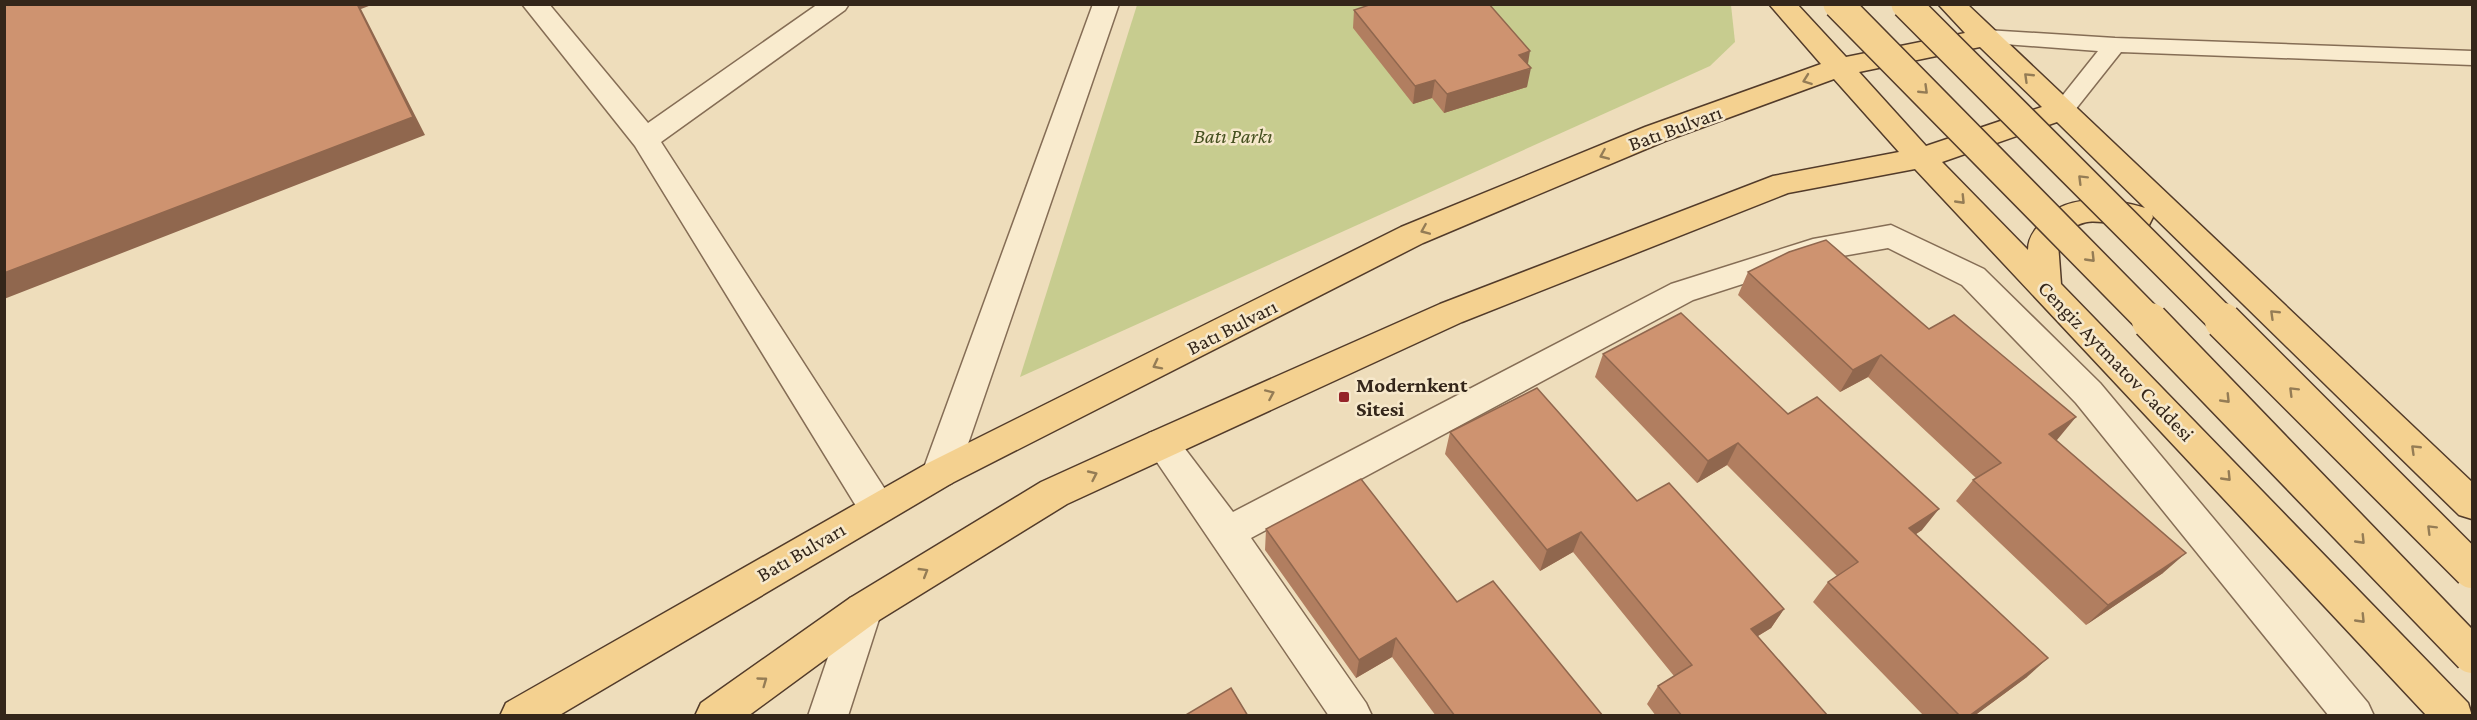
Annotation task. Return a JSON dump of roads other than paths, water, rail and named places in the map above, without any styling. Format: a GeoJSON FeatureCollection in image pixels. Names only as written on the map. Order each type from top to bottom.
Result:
{"type":"FeatureCollection","features":[{"type":"Feature","properties":{"kind":"main road","name":"Cengiz Aytmatov Caddesi"},"geometry":{"type":"LineString","coordinates":[[1782,4],[1921,158],[2454,716]]}},
{"type":"Feature","properties":{"kind":"main road"},"geometry":{"type":"LineString","coordinates":[[1838,4],[2082,249],[2472,655]]}},
{"type":"Feature","properties":{"kind":"main road"},"geometry":{"type":"LineString","coordinates":[[1906,4],[2472,570]]}},
{"type":"Feature","properties":{"kind":"main road"},"geometry":{"type":"LineString","coordinates":[[1951,4],[2472,504]]}},
{"type":"Feature","properties":{"kind":"main road","name":"Batı Bulvarı"},"geometry":{"type":"LineString","coordinates":[[520,716],[940,473],[1412,236],[1655,134],[1838,68],[1986,37]]}},
{"type":"Feature","properties":{"kind":"main road"},"geometry":{"type":"LineString","coordinates":[[715,716],[863,610],[1054,494],[1161,443],[1450,313],[1783,183],[1921,158],[2062,110]]}},
{"type":"Feature","properties":{"kind":"main road"},"geometry":{"type":"LineString","coordinates":[[2045,287],[2043,242],[2058,223],[2078,213],[2112,210],[2150,220],[2198,241]]}},
{"type":"Feature","properties":{"kind":"street"},"geometry":{"type":"LineString","coordinates":[[535,4],[645,139],[877,508]]}},
{"type":"Feature","properties":{"kind":"street"},"geometry":{"type":"LineString","coordinates":[[645,139],[836,4]]}},
{"type":"Feature","properties":{"kind":"street"},"geometry":{"type":"LineString","coordinates":[[940,473],[1106,4]]}},
{"type":"Feature","properties":{"kind":"street"},"geometry":{"type":"LineString","coordinates":[[1227,533],[1682,292],[1813,250],[1891,236],[1973,277],[2088,393],[2354,716]]}},
{"type":"Feature","properties":{"kind":"street"},"geometry":{"type":"LineString","coordinates":[[1161,443],[1227,533],[1352,716]]}},
{"type":"Feature","properties":{"kind":"street"},"geometry":{"type":"LineString","coordinates":[[828,716],[863,610]]}},
{"type":"Feature","properties":{"kind":"lane"},"geometry":{"type":"LineString","coordinates":[[1986,37],[2115,45],[2472,58]]}},
{"type":"Feature","properties":{"kind":"lane"},"geometry":{"type":"LineString","coordinates":[[2062,110],[2115,45]]}},
{"type":"Feature","properties":{"kind":"place","name":"Modernkent Sitesi"},"geometry":{"type":"Point","coordinates":[1344,397]}},
{"type":"Feature","properties":{"kind":"park label","name":"Batı Parkı"},"geometry":{"type":"Point","coordinates":[1233,136]}}]}
